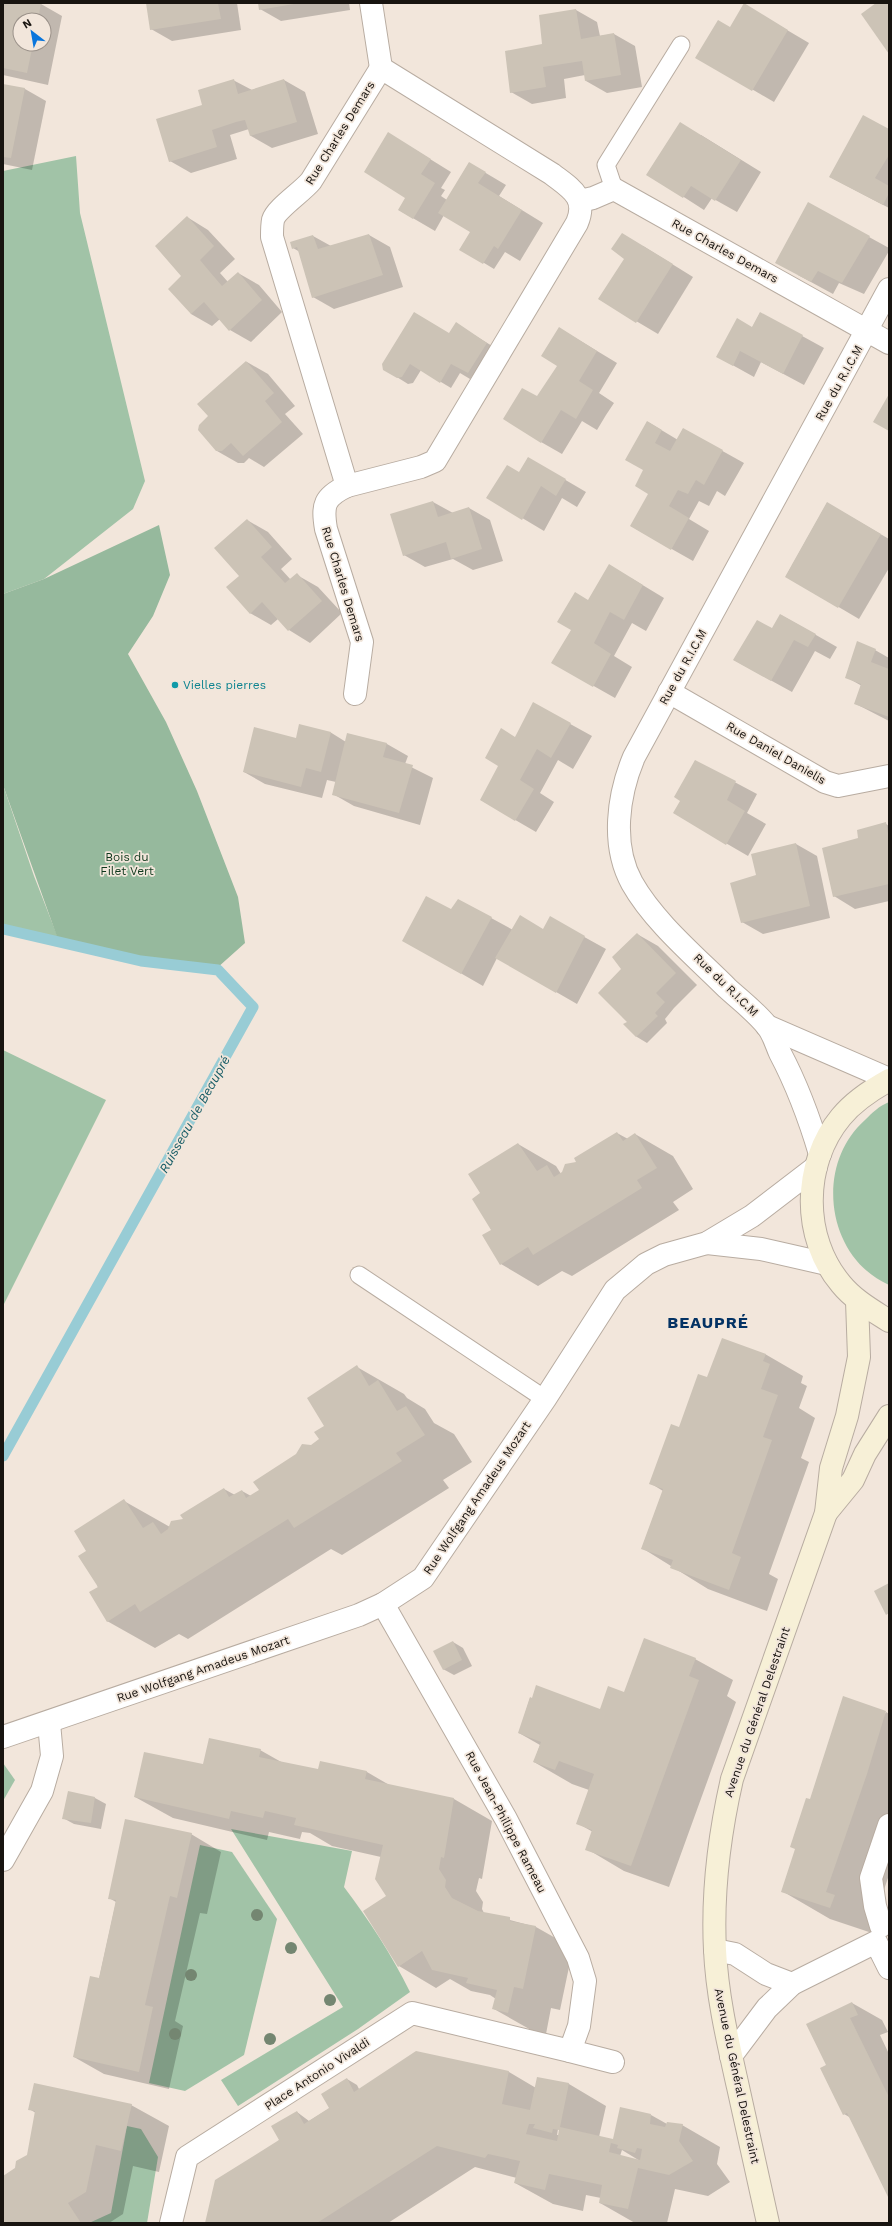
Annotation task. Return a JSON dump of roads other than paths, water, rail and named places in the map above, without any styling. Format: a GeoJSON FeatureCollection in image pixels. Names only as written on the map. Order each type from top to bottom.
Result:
{"type":"FeatureCollection","features":[{"type":"Feature","properties":{"kind":"street"},"geometry":{"type":"LineString","coordinates":[[371,3],[381,68]]}},
{"type":"Feature","properties":{"kind":"street","name":"Rue Charles Demars"},"geometry":{"type":"LineString","coordinates":[[347,486],[272,237],[273,220],[281,208],[302,192],[311,181],[381,68],[552,174],[574,192],[580,201],[582,212],[577,223],[435,460],[421,467],[347,486],[333,493],[323,511],[326,529],[362,642],[355,694]]}},
{"type":"Feature","properties":{"kind":"street"},"geometry":{"type":"LineString","coordinates":[[580,201],[593,198],[614,189]]}},
{"type":"Feature","properties":{"kind":"street","name":"Rue Charles Demars"},"geometry":{"type":"LineString","coordinates":[[614,189],[868,330]]}},
{"type":"Feature","properties":{"kind":"street","name":"Rue du R.I.C.M"},"geometry":{"type":"LineString","coordinates":[[818,1160],[799,1090],[767,1026],[670,931],[646,903],[632,882],[621,848],[619,824],[621,796],[627,773],[669,692],[868,330],[889,289]]}},
{"type":"Feature","properties":{"kind":"street"},"geometry":{"type":"LineString","coordinates":[[868,330],[889,343]]}},
{"type":"Feature","properties":{"kind":"street","name":"Rue Daniel Danielis"},"geometry":{"type":"LineString","coordinates":[[669,692],[825,782],[838,786],[889,776]]}},
{"type":"Feature","properties":{"kind":"street","name":"Rue du R.I.C.M"},"geometry":{"type":"LineString","coordinates":[[767,1026],[889,1079]]}},
{"type":"Feature","properties":{"kind":"street"},"geometry":{"type":"LineString","coordinates":[[889,1079],[872,1089],[840,1117],[818,1160],[811,1191],[812,1216],[818,1241],[827,1264],[840,1284],[857,1301],[889,1321]]}},
{"type":"Feature","properties":{"kind":"street","name":"Rue Wolfgang Amadeus Mozart"},"geometry":{"type":"LineString","coordinates":[[3,1737],[49,1723],[359,1615],[383,1604],[423,1578],[545,1399],[615,1290],[646,1264],[664,1255],[706,1243],[752,1216],[818,1160]]}},
{"type":"Feature","properties":{"kind":"street","name":"Rue Wolfgang Amadeus Mozart"},"geometry":{"type":"LineString","coordinates":[[706,1243],[760,1249],[827,1264]]}},
{"type":"Feature","properties":{"kind":"street","name":"Avenue du Général Delestraint"},"geometry":{"type":"LineString","coordinates":[[768,2223],[731,2056],[718,1986],[715,1950],[716,1864],[722,1822],[732,1779],[826,1513],[831,1468],[847,1416],[859,1357],[857,1301]]}},
{"type":"Feature","properties":{"kind":"street","name":"Avenue du Général Delestraint"},"geometry":{"type":"LineString","coordinates":[[826,1513],[853,1480],[865,1454],[889,1416]]}},
{"type":"Feature","properties":{"kind":"street","name":"Rue Jean-Philippe Rameau"},"geometry":{"type":"LineString","coordinates":[[383,1604],[506,1819],[578,1958],[585,1981],[579,2026],[570,2051]]}},
{"type":"Feature","properties":{"kind":"street"},"geometry":{"type":"LineString","coordinates":[[3,1860],[42,1791],[52,1756],[49,1723]]}},
{"type":"Feature","properties":{"kind":"street"},"geometry":{"type":"LineString","coordinates":[[889,1825],[871,1878],[875,1906],[882,1930],[889,1968]]}},
{"type":"Feature","properties":{"kind":"street"},"geometry":{"type":"LineString","coordinates":[[731,2056],[767,2008],[792,1984],[882,1930]]}},
{"type":"Feature","properties":{"kind":"street"},"geometry":{"type":"LineString","coordinates":[[715,1950],[734,1954],[766,1974],[792,1984]]}},
{"type":"Feature","properties":{"kind":"street","name":"Place Antonio Vivaldi"},"geometry":{"type":"LineString","coordinates":[[171,2223],[186,2157],[412,2013],[570,2051]]}},
{"type":"Feature","properties":{"kind":"street"},"geometry":{"type":"LineString","coordinates":[[570,2051],[614,2062]]}},
{"type":"Feature","properties":{"kind":"lane"},"geometry":{"type":"LineString","coordinates":[[614,189],[606,165],[681,44]]}},
{"type":"Feature","properties":{"kind":"lane"},"geometry":{"type":"LineString","coordinates":[[359,1275],[545,1399]]}},
{"type":"Feature","properties":{"kind":"waterway","name":"Ruisseau de Beaupré"},"geometry":{"type":"LineString","coordinates":[[3,929],[141,961],[218,970],[253,1007],[3,1456]]}},
{"type":"Feature","properties":{"kind":"place","name":"Vielles pierres"},"geometry":{"type":"Point","coordinates":[175,685]}},
{"type":"Feature","properties":{"kind":"district","name":"BEAUPRÉ"},"geometry":{"type":"Point","coordinates":[708,1322]}},
{"type":"Feature","properties":{"kind":"park label","name":"Bois du Filet Vert"},"geometry":{"type":"Point","coordinates":[127,864]}}]}
